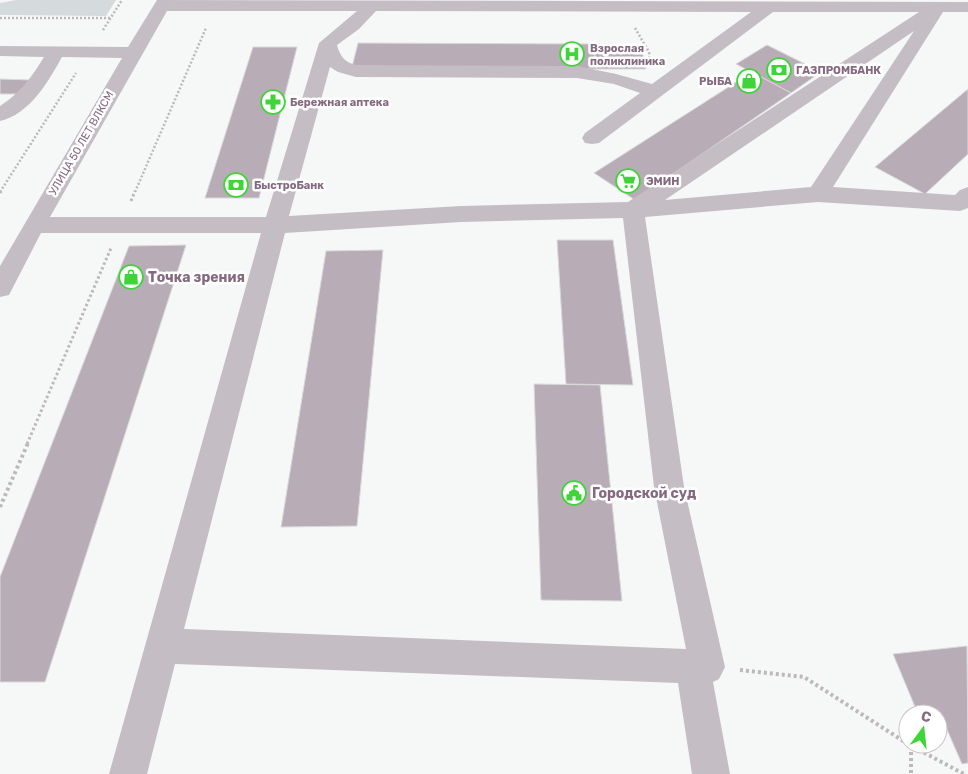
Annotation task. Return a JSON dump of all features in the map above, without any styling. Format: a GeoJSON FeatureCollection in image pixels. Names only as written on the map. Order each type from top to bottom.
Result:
{"type":"FeatureCollection","features":[{"type":"Feature","properties":{"kind":"street"},"geometry":{"type":"LineString","coordinates":[[163,3],[371,7],[968,7]]}},
{"type":"Feature","properties":{"kind":"street","name":"УЛИЦА 50 ЛЕТ ВЛКСМ"},"geometry":{"type":"LineString","coordinates":[[0,288],[10,249],[34,225],[163,3]]}},
{"type":"Feature","properties":{"kind":"street"},"geometry":{"type":"LineString","coordinates":[[128,774],[164,646],[275,225],[328,43],[371,7]]}},
{"type":"Feature","properties":{"kind":"street"},"geometry":{"type":"LineString","coordinates":[[592,138],[648,89],[767,8]]}},
{"type":"Feature","properties":{"kind":"street"},"geometry":{"type":"LineString","coordinates":[[818,194],[938,8]]}},
{"type":"Feature","properties":{"kind":"street"},"geometry":{"type":"LineString","coordinates":[[633,210],[938,8]]}},
{"type":"Feature","properties":{"kind":"street"},"geometry":{"type":"LineString","coordinates":[[328,43],[331,58],[342,68],[356,71],[578,72],[610,77],[648,89]]}},
{"type":"Feature","properties":{"kind":"street"},"geometry":{"type":"LineString","coordinates":[[0,51],[134,53]]}},
{"type":"Feature","properties":{"kind":"street"},"geometry":{"type":"LineString","coordinates":[[0,115],[18,102],[38,83],[56,52]]}},
{"type":"Feature","properties":{"kind":"street"},"geometry":{"type":"LineString","coordinates":[[34,225],[275,225],[461,214],[633,210],[818,194],[960,203],[968,195]]}},
{"type":"Feature","properties":{"kind":"street"},"geometry":{"type":"LineString","coordinates":[[633,210],[669,487],[700,667],[711,774]]}},
{"type":"Feature","properties":{"kind":"street"},"geometry":{"type":"LineString","coordinates":[[164,646],[700,667]]}},
{"type":"Feature","properties":{"kind":"path"},"geometry":{"type":"LineString","coordinates":[[0,193],[122,0]]}},
{"type":"Feature","properties":{"kind":"path"},"geometry":{"type":"LineString","coordinates":[[0,18],[110,18]]}},
{"type":"Feature","properties":{"kind":"path"},"geometry":{"type":"LineString","coordinates":[[630,24],[636,28],[649,52],[650,77],[648,89]]}},
{"type":"Feature","properties":{"kind":"path"},"geometry":{"type":"LineString","coordinates":[[128,208],[206,27]]}},
{"type":"Feature","properties":{"kind":"path"},"geometry":{"type":"LineString","coordinates":[[0,508],[113,245]]}},
{"type":"Feature","properties":{"kind":"path"},"geometry":{"type":"LineString","coordinates":[[700,667],[804,677],[898,737]]}},
{"type":"Feature","properties":{"kind":"path"},"geometry":{"type":"LineString","coordinates":[[910,754],[912,774]]}},
{"type":"Feature","properties":{"kind":"path"},"geometry":{"type":"LineString","coordinates":[[927,754],[964,774]]}},
{"type":"Feature","properties":{"kind":"shaded area"},"geometry":{"type":"Polygon","coordinates":[[[16,0],[116,0],[106,16],[0,15],[0,3],[16,0]]]}},
{"type":"Feature","properties":{"kind":"building"},"geometry":{"type":"Polygon","coordinates":[[[358,43],[593,44],[597,69],[352,67],[358,43]]]}},
{"type":"Feature","properties":{"kind":"building"},"geometry":{"type":"Polygon","coordinates":[[[593,44],[641,45],[646,69],[597,69],[593,44]]]}},
{"type":"Feature","properties":{"kind":"building"},"geometry":{"type":"Polygon","coordinates":[[[767,45],[821,72],[791,93],[736,64],[767,45]]]}},
{"type":"Feature","properties":{"kind":"building"},"geometry":{"type":"Polygon","coordinates":[[[253,47],[297,47],[259,198],[205,198],[253,47]]]}},
{"type":"Feature","properties":{"kind":"building"},"geometry":{"type":"Polygon","coordinates":[[[752,72],[791,93],[635,200],[594,173],[752,72]]]}},
{"type":"Feature","properties":{"kind":"building"},"geometry":{"type":"Polygon","coordinates":[[[0,79],[30,80],[20,94],[0,94],[0,79]]]}},
{"type":"Feature","properties":{"kind":"building"},"geometry":{"type":"Polygon","coordinates":[[[968,89],[968,154],[925,194],[875,167],[968,89]]]}},
{"type":"Feature","properties":{"kind":"building"},"geometry":{"type":"Polygon","coordinates":[[[557,240],[613,240],[633,385],[566,384],[557,240]]]}},
{"type":"Feature","properties":{"kind":"building"},"geometry":{"type":"Polygon","coordinates":[[[186,245],[45,682],[0,682],[0,577],[129,246],[186,245]]]}},
{"type":"Feature","properties":{"kind":"building"},"geometry":{"type":"Polygon","coordinates":[[[383,250],[357,526],[281,527],[326,251],[383,250]]]}},
{"type":"Feature","properties":{"kind":"building","name":"Городской суд"},"geometry":{"type":"Polygon","coordinates":[[[534,384],[600,385],[622,601],[541,600],[534,384]]]}},
{"type":"Feature","properties":{"kind":"building"},"geometry":{"type":"Polygon","coordinates":[[[967,646],[968,763],[962,764],[948,732],[948,704],[914,704],[893,654],[967,646]]]}},
{"type":"Feature","properties":{"kind":"place","name":"Взрослая поликлиника"},"geometry":{"type":"Point","coordinates":[572,54]}},
{"type":"Feature","properties":{"kind":"place","name":"ГАЗПРОМБАНК"},"geometry":{"type":"Point","coordinates":[779,70]}},
{"type":"Feature","properties":{"kind":"place","name":"РЫБА"},"geometry":{"type":"Point","coordinates":[749,81]}},
{"type":"Feature","properties":{"kind":"place","name":"Бережная аптека"},"geometry":{"type":"Point","coordinates":[273,102]}},
{"type":"Feature","properties":{"kind":"place","name":"ЭМИН"},"geometry":{"type":"Point","coordinates":[628,181]}},
{"type":"Feature","properties":{"kind":"place","name":"БыстроБанк"},"geometry":{"type":"Point","coordinates":[236,185]}},
{"type":"Feature","properties":{"kind":"place","name":"Точка зрения"},"geometry":{"type":"Point","coordinates":[131,277]}},
{"type":"Feature","properties":{"kind":"place","name":"Городской суд"},"geometry":{"type":"Point","coordinates":[574,493]}}]}
